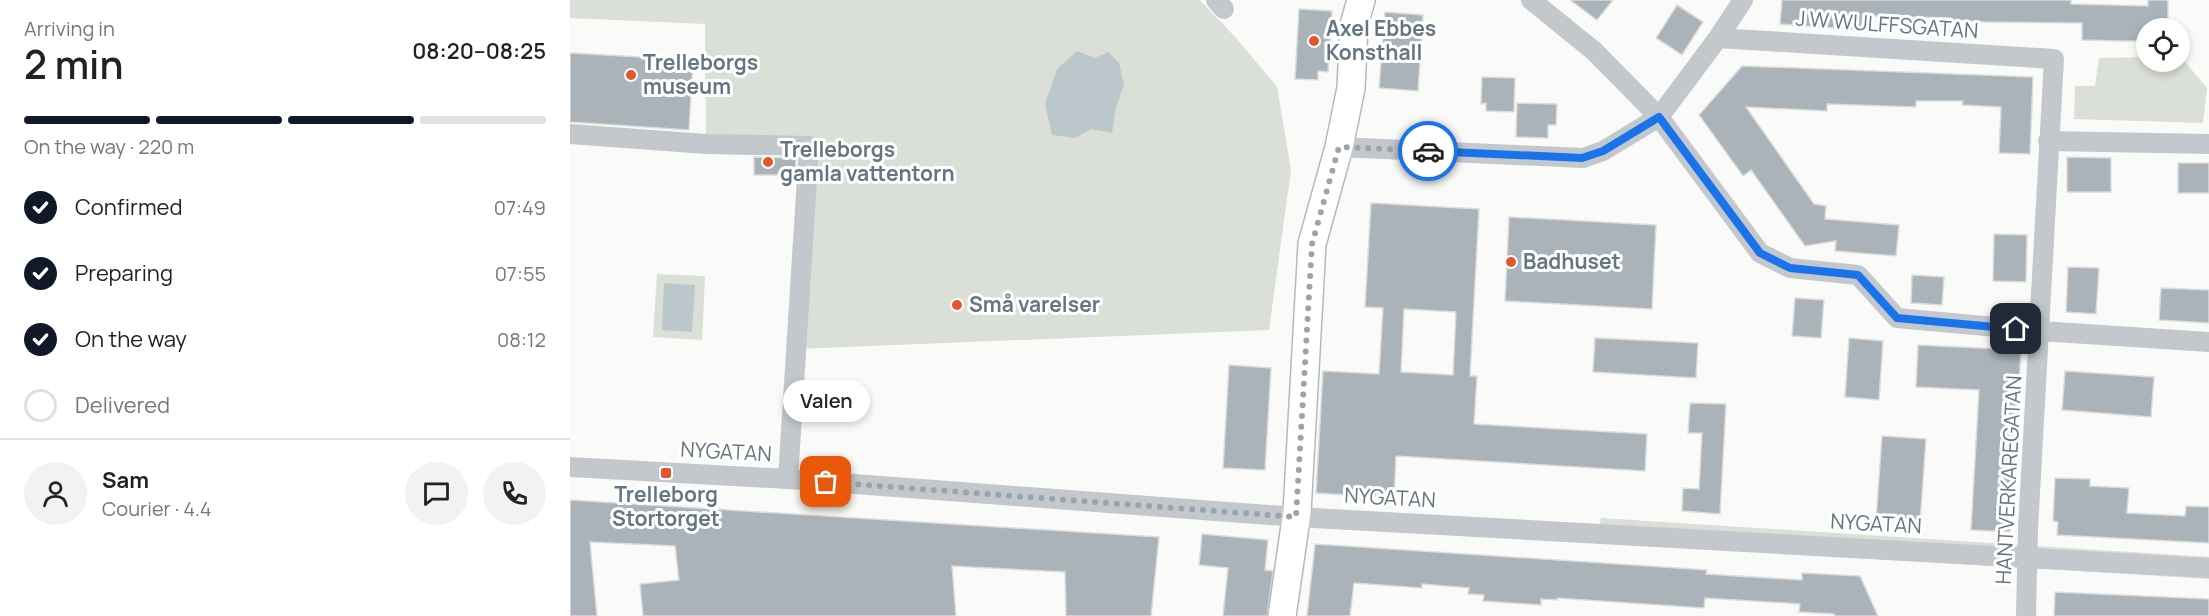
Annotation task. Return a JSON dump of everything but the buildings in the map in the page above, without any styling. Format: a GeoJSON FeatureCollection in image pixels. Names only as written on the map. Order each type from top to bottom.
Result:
{"type":"FeatureCollection","features":[{"type":"Feature","properties":{"kind":"street"},"geometry":{"type":"LineString","coordinates":[[1282,616],[1296,517],[1312,244],[1339,147],[1351,88],[1354,25],[1361,0]]}},
{"type":"Feature","properties":{"kind":"street"},"geometry":{"type":"LineString","coordinates":[[1531,0],[1594,51],[1659,117],[1760,253],[1790,268],[1858,275],[1897,318],[2040,331],[2209,342]]}},
{"type":"Feature","properties":{"kind":"street"},"geometry":{"type":"LineString","coordinates":[[1339,147],[1582,158],[1603,151],[1659,117],[1718,38],[1743,0]]}},
{"type":"Feature","properties":{"kind":"street","name":"J W WULFFSGATAN"},"geometry":{"type":"LineString","coordinates":[[1718,38],[2054,59]]}},
{"type":"Feature","properties":{"kind":"street","name":"HANTVERKAREGATAN"},"geometry":{"type":"LineString","coordinates":[[2026,616],[2048,141],[2054,59]]}},
{"type":"Feature","properties":{"kind":"street"},"geometry":{"type":"LineString","coordinates":[[570,134],[706,144],[809,146],[788,479]]}},
{"type":"Feature","properties":{"kind":"street"},"geometry":{"type":"LineString","coordinates":[[2048,141],[2209,144]]}},
{"type":"Feature","properties":{"kind":"street","name":"NYGATAN"},"geometry":{"type":"LineString","coordinates":[[570,467],[788,479],[1296,517],[2028,556],[2209,568]]}},
{"type":"Feature","properties":{"kind":"shaded area"},"geometry":{"type":"Polygon","coordinates":[[[570,0],[1200,0],[1277,87],[1291,170],[1269,330],[796,349],[808,146],[706,144],[705,24],[570,18],[570,0]]]}},
{"type":"Feature","properties":{"kind":"shaded area"},"geometry":{"type":"Polygon","coordinates":[[[1077,51],[1095,58],[1108,52],[1119,63],[1124,85],[1116,107],[1112,133],[1091,129],[1075,138],[1052,135],[1045,104],[1057,69],[1077,51]]]}},
{"type":"Feature","properties":{"kind":"shaded area"},"geometry":{"type":"Polygon","coordinates":[[[2136,57],[2136,72],[2190,72],[2190,68],[2207,88],[2203,123],[2074,119],[2075,86],[2095,86],[2099,58],[2136,57]]]}},
{"type":"Feature","properties":{"kind":"shaded area"},"geometry":{"type":"Polygon","coordinates":[[[657,274],[705,276],[702,340],[653,337],[657,274]]]}},
{"type":"Feature","properties":{"kind":"shaded area"},"geometry":{"type":"Polygon","coordinates":[[[664,283],[695,285],[692,332],[662,330],[664,283]]]}},
{"type":"Feature","properties":{"kind":"shaded area"},"geometry":{"type":"Polygon","coordinates":[[[1601,518],[2209,557],[2209,579],[1597,542],[1601,518]]]}},
{"type":"Feature","properties":{"kind":"way so far"},"geometry":{"type":"LineString","coordinates":[[826,482],[1296,517],[1312,244],[1339,147],[1428,151]]}},
{"type":"Feature","properties":{"kind":"place","name":"Axel Ebbes Konsthall"},"geometry":{"type":"Point","coordinates":[1314,41]}},
{"type":"Feature","properties":{"kind":"place","name":"Trelleborgs museum"},"geometry":{"type":"Point","coordinates":[631,75]}},
{"type":"Feature","properties":{"kind":"place","name":"Trelleborgs gamla vattentorn"},"geometry":{"type":"Point","coordinates":[768,162]}},
{"type":"Feature","properties":{"kind":"place","name":"Badhuset"},"geometry":{"type":"Point","coordinates":[1511,262]}},
{"type":"Feature","properties":{"kind":"place","name":"Små varelser"},"geometry":{"type":"Point","coordinates":[957,305]}},
{"type":"Feature","properties":{"kind":"place","name":"Trelleborg Stortorget"},"geometry":{"type":"Point","coordinates":[666,473]}},
{"type":"Feature","properties":{"kind":"place","name":"Valen"},"geometry":{"type":"Point","coordinates":[826,482]}},
{"type":"Feature","properties":{"kind":"route"},"geometry":{"type":"LineString","coordinates":[[1428,151],[1582,158],[1603,151],[1659,117],[1760,253],[1790,268],[1858,275],[1897,318],[2016,329]]}}]}
